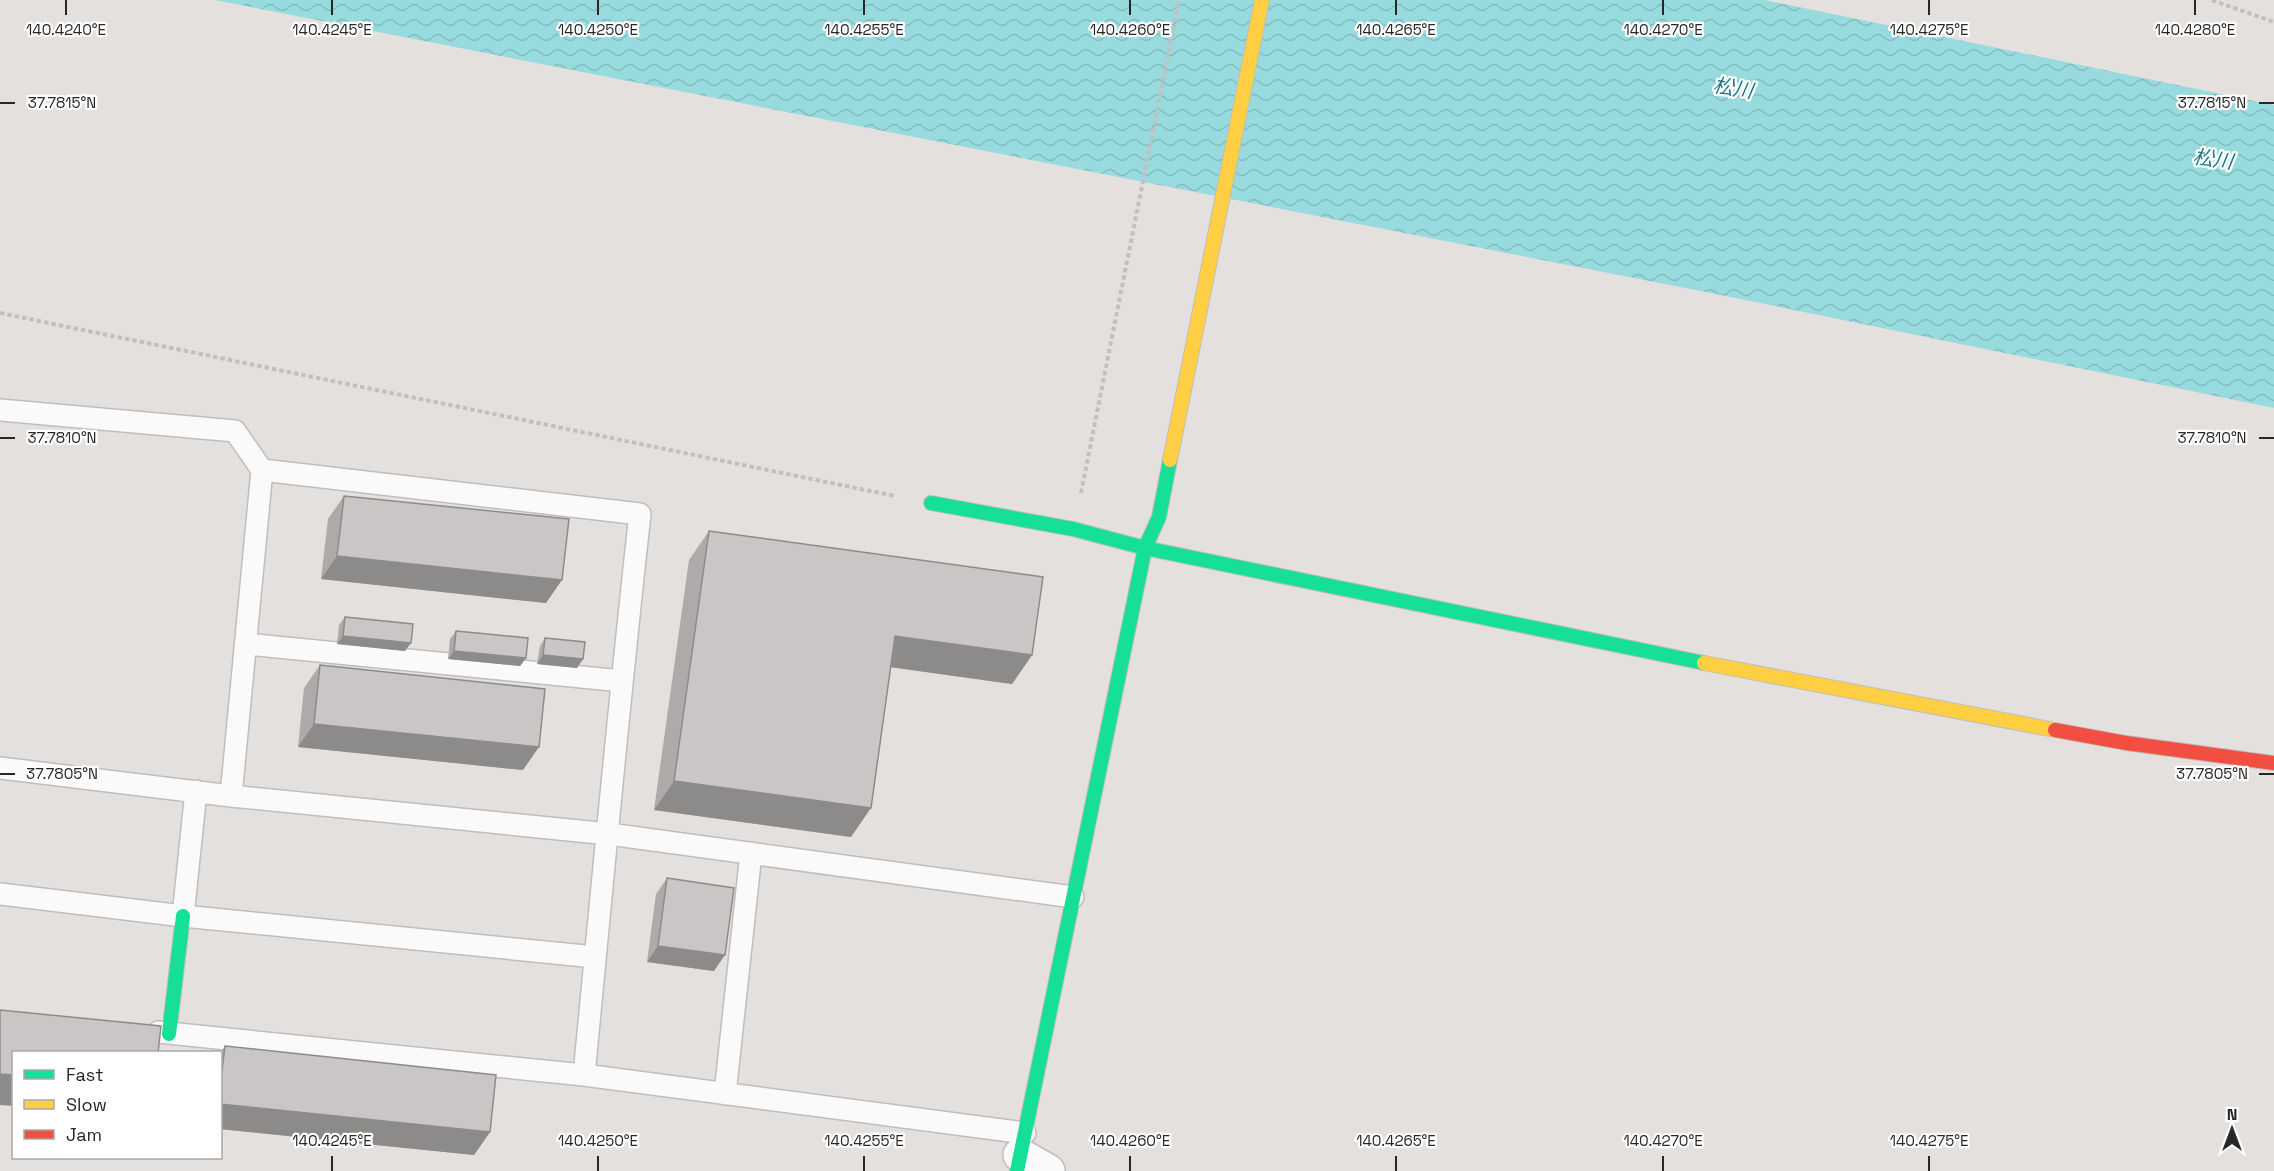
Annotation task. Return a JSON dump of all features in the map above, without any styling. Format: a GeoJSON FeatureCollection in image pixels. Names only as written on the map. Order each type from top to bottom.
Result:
{"type":"FeatureCollection","features":[{"type":"Feature","properties":{"kind":"street"},"geometry":{"type":"LineString","coordinates":[[1048,1171],[1021,1153],[1145,548],[1159,517],[1262,0]]}},
{"type":"Feature","properties":{"kind":"street"},"geometry":{"type":"LineString","coordinates":[[931,503],[1073,529],[1145,548],[1792,681],[2126,743],[2274,763]]}},
{"type":"Feature","properties":{"kind":"street"},"geometry":{"type":"LineString","coordinates":[[169,1034],[183,916]]}},
{"type":"Feature","properties":{"kind":"lane"},"geometry":{"type":"LineString","coordinates":[[0,410],[235,431],[262,470],[231,796]]}},
{"type":"Feature","properties":{"kind":"lane"},"geometry":{"type":"LineString","coordinates":[[262,470],[640,514],[621,681],[609,834],[584,1075]]}},
{"type":"Feature","properties":{"kind":"lane"},"geometry":{"type":"LineString","coordinates":[[246,644],[621,681]]}},
{"type":"Feature","properties":{"kind":"lane"},"geometry":{"type":"LineString","coordinates":[[0,768],[231,796],[609,834],[1073,897]]}},
{"type":"Feature","properties":{"kind":"lane"},"geometry":{"type":"LineString","coordinates":[[183,916],[196,791]]}},
{"type":"Feature","properties":{"kind":"lane"},"geometry":{"type":"LineString","coordinates":[[725,1094],[751,853]]}},
{"type":"Feature","properties":{"kind":"lane"},"geometry":{"type":"LineString","coordinates":[[0,894],[183,916],[596,957]]}},
{"type":"Feature","properties":{"kind":"lane"},"geometry":{"type":"LineString","coordinates":[[135,1030],[584,1075],[725,1094],[1021,1153]]}},
{"type":"Feature","properties":{"kind":"path"},"geometry":{"type":"LineString","coordinates":[[1081,494],[1179,0]]}},
{"type":"Feature","properties":{"kind":"path"},"geometry":{"type":"LineString","coordinates":[[2212,0],[2274,22]]}},
{"type":"Feature","properties":{"kind":"path"},"geometry":{"type":"LineString","coordinates":[[0,313],[931,503]]}},
{"type":"Feature","properties":{"kind":"water","name":"松川"},"geometry":{"type":"Polygon","coordinates":[[[215,0],[1765,0],[2274,105],[2274,408],[1716,294],[215,0]]]}},
{"type":"Feature","properties":{"kind":"building"},"geometry":{"type":"Polygon","coordinates":[[[344,496],[569,519],[562,580],[337,556],[344,496]]]}},
{"type":"Feature","properties":{"kind":"building"},"geometry":{"type":"Polygon","coordinates":[[[709,531],[1043,577],[1032,655],[895,636],[871,808],[674,781],[709,531]]]}},
{"type":"Feature","properties":{"kind":"building"},"geometry":{"type":"Polygon","coordinates":[[[345,617],[413,624],[411,643],[343,636],[345,617]]]}},
{"type":"Feature","properties":{"kind":"building"},"geometry":{"type":"Polygon","coordinates":[[[456,631],[528,638],[526,658],[454,651],[456,631]]]}},
{"type":"Feature","properties":{"kind":"building"},"geometry":{"type":"Polygon","coordinates":[[[545,638],[585,642],[583,659],[543,655],[545,638]]]}},
{"type":"Feature","properties":{"kind":"building"},"geometry":{"type":"Polygon","coordinates":[[[320,665],[545,689],[539,747],[314,724],[320,665]]]}},
{"type":"Feature","properties":{"kind":"building"},"geometry":{"type":"Polygon","coordinates":[[[667,878],[734,888],[725,955],[658,946],[667,878]]]}},
{"type":"Feature","properties":{"kind":"building"},"geometry":{"type":"Polygon","coordinates":[[[0,1010],[161,1026],[158,1051],[12,1051],[12,1075],[0,1074],[0,1010]]]}},
{"type":"Feature","properties":{"kind":"building"},"geometry":{"type":"Polygon","coordinates":[[[225,1046],[496,1075],[490,1132],[222,1104],[225,1046]]]}},
{"type":"Feature","properties":{"kind":"traffic: fast"},"geometry":{"type":"LineString","coordinates":[[1017,1171],[1145,548],[1159,517],[1170,460]]}},
{"type":"Feature","properties":{"kind":"traffic: fast"},"geometry":{"type":"LineString","coordinates":[[931,503],[1073,529],[1145,548],[1704,663]]}},
{"type":"Feature","properties":{"kind":"traffic: fast"},"geometry":{"type":"LineString","coordinates":[[169,1034],[183,916]]}},
{"type":"Feature","properties":{"kind":"traffic: slow"},"geometry":{"type":"LineString","coordinates":[[1170,460],[1262,0]]}},
{"type":"Feature","properties":{"kind":"traffic: slow"},"geometry":{"type":"LineString","coordinates":[[1704,663],[2055,730]]}},
{"type":"Feature","properties":{"kind":"traffic: jam"},"geometry":{"type":"LineString","coordinates":[[2055,730],[2126,743],[2274,763]]}}]}
